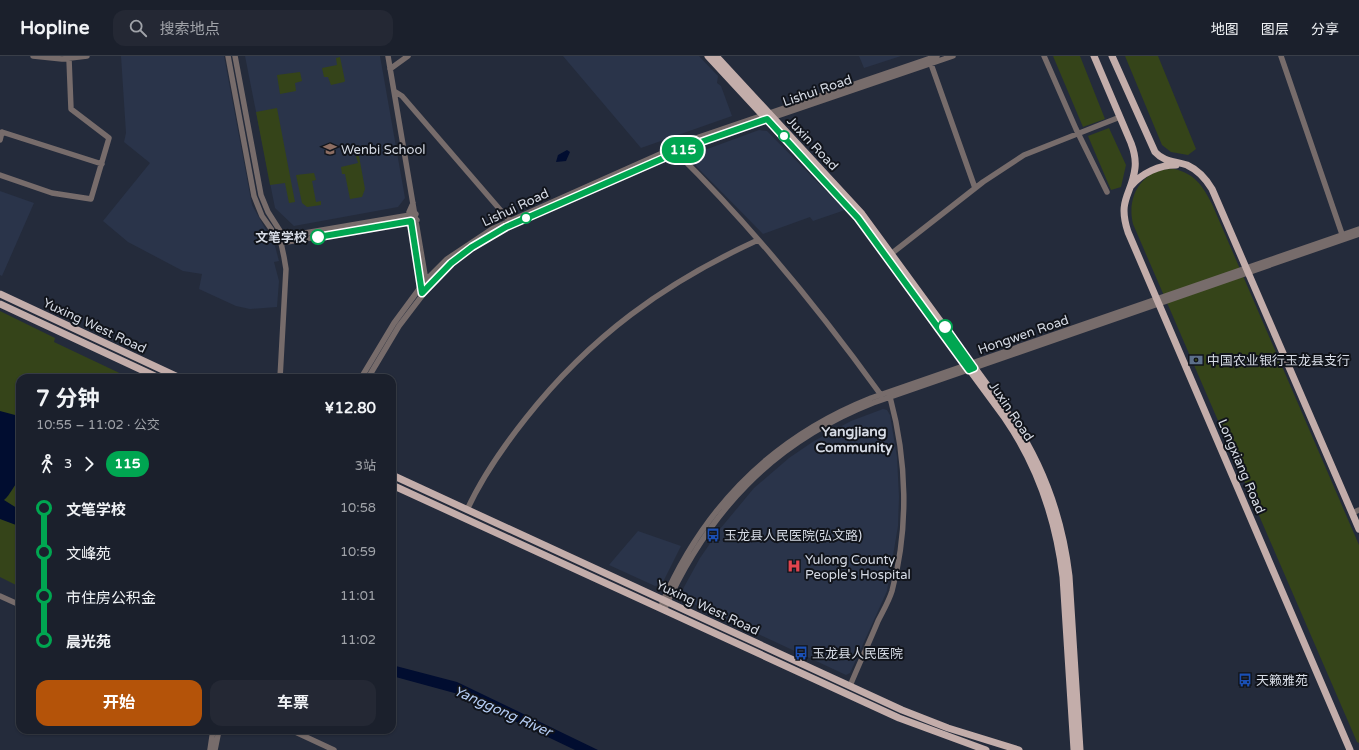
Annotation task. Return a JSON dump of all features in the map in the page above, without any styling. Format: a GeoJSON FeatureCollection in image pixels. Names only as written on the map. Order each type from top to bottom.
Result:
{"type":"FeatureCollection","features":[{"type":"Feature","properties":{"kind":"main road","name":"Juxin Road"},"geometry":{"type":"LineString","coordinates":[[708,56],[862,214],[970,367],[1005,418],[1025,451],[1042,486],[1053,522],[1063,577],[1074,750]]}},
{"type":"Feature","properties":{"kind":"main road","name":"Juxin Road"},"geometry":{"type":"LineString","coordinates":[[716,56],[858,218],[1016,426],[1030,449],[1044,477],[1059,521],[1069,576],[1080,750]]}},
{"type":"Feature","properties":{"kind":"main road","name":"Longxiang Road"},"geometry":{"type":"LineString","coordinates":[[1094,56],[1131,143],[1135,161],[1134,174],[1124,204],[1126,226],[1350,750]]}},
{"type":"Feature","properties":{"kind":"main road"},"geometry":{"type":"LineString","coordinates":[[1112,56],[1155,152],[1161,158],[1186,165],[1199,173],[1210,184],[1359,529]]}},
{"type":"Feature","properties":{"kind":"main road"},"geometry":{"type":"LineString","coordinates":[[1129,189],[1138,180],[1154,169],[1173,165],[1186,165]]}},
{"type":"Feature","properties":{"kind":"main road","name":"Yuxing West Road"},"geometry":{"type":"LineString","coordinates":[[0,294],[171,374]]}},
{"type":"Feature","properties":{"kind":"main road","name":"Yuxing West Road"},"geometry":{"type":"LineString","coordinates":[[0,304],[150,374]]}},
{"type":"Feature","properties":{"kind":"main road","name":"Yuxing West Road"},"geometry":{"type":"LineString","coordinates":[[396,478],[902,710],[948,728],[1019,750]]}},
{"type":"Feature","properties":{"kind":"main road","name":"Yuxing West Road"},"geometry":{"type":"LineString","coordinates":[[396,487],[899,718],[986,750]]}},
{"type":"Feature","properties":{"kind":"street"},"geometry":{"type":"LineString","coordinates":[[33,56],[69,59],[87,56]]}},
{"type":"Feature","properties":{"kind":"street"},"geometry":{"type":"LineString","coordinates":[[228,56],[254,196],[262,216],[281,243]]}},
{"type":"Feature","properties":{"kind":"street"},"geometry":{"type":"LineString","coordinates":[[235,56],[259,189],[264,206],[282,234],[281,243],[286,269],[280,374]]}},
{"type":"Feature","properties":{"kind":"street"},"geometry":{"type":"LineString","coordinates":[[388,56],[424,287]]}},
{"type":"Feature","properties":{"kind":"street"},"geometry":{"type":"LineString","coordinates":[[390,69],[408,56]]}},
{"type":"Feature","properties":{"kind":"street","name":"Lishui Road"},"geometry":{"type":"LineString","coordinates":[[364,374],[394,323],[424,287],[451,263],[494,233],[698,143],[768,116],[937,56]]}},
{"type":"Feature","properties":{"kind":"street","name":"Lishui Road"},"geometry":{"type":"LineString","coordinates":[[426,280],[437,268],[458,250],[486,232],[509,220],[696,138],[954,56]]}},
{"type":"Feature","properties":{"kind":"street"},"geometry":{"type":"LineString","coordinates":[[1044,56],[1078,133],[1107,192]]}},
{"type":"Feature","properties":{"kind":"street"},"geometry":{"type":"LineString","coordinates":[[1281,56],[1342,234]]}},
{"type":"Feature","properties":{"kind":"street"},"geometry":{"type":"LineString","coordinates":[[0,175],[52,193],[91,199],[109,138],[71,109],[69,59]]}},
{"type":"Feature","properties":{"kind":"street"},"geometry":{"type":"LineString","coordinates":[[931,64],[975,188]]}},
{"type":"Feature","properties":{"kind":"street"},"geometry":{"type":"LineString","coordinates":[[394,91],[402,96],[509,220]]}},
{"type":"Feature","properties":{"kind":"street"},"geometry":{"type":"LineString","coordinates":[[891,254],[975,188],[1028,153],[1120,117]]}},
{"type":"Feature","properties":{"kind":"street"},"geometry":{"type":"LineString","coordinates":[[0,140],[2,132],[102,164]]}},
{"type":"Feature","properties":{"kind":"street"},"geometry":{"type":"LineString","coordinates":[[677,152],[712,188],[758,240],[834,332],[880,395]]}},
{"type":"Feature","properties":{"kind":"street"},"geometry":{"type":"LineString","coordinates":[[281,243],[293,235],[413,218]]}},
{"type":"Feature","properties":{"kind":"street"},"geometry":{"type":"LineString","coordinates":[[413,218],[426,280],[424,287]]}},
{"type":"Feature","properties":{"kind":"street","name":"Hongwen Road"},"geometry":{"type":"LineString","coordinates":[[665,601],[713,524],[736,496],[760,472],[790,447],[823,426],[890,397],[970,367],[1158,302],[1359,229]]}},
{"type":"Feature","properties":{"kind":"street","name":"Hongwen Road"},"geometry":{"type":"LineString","coordinates":[[1248,270],[1359,234]]}},
{"type":"Feature","properties":{"kind":"street"},"geometry":{"type":"LineString","coordinates":[[467,510],[482,481],[521,424],[559,379],[599,340],[631,313],[677,282],[758,240]]}},
{"type":"Feature","properties":{"kind":"street","name":"Lishui Road"},"geometry":{"type":"LineString","coordinates":[[370,374],[399,326],[422,293],[424,287]]}},
{"type":"Feature","properties":{"kind":"street","name":"Hongwen Road"},"geometry":{"type":"LineString","coordinates":[[662,609],[679,567],[698,536],[720,506],[750,473],[781,447],[807,429],[845,409],[880,395],[970,367]]}},
{"type":"Feature","properties":{"kind":"street"},"geometry":{"type":"LineString","coordinates":[[850,686],[891,592],[899,554],[903,511],[903,470],[898,430],[890,397]]}},
{"type":"Feature","properties":{"kind":"street"},"geometry":{"type":"LineString","coordinates":[[1352,513],[1359,510]]}},
{"type":"Feature","properties":{"kind":"street"},"geometry":{"type":"LineString","coordinates":[[0,596],[16,603]]}},
{"type":"Feature","properties":{"kind":"street"},"geometry":{"type":"LineString","coordinates":[[210,750],[212,734]]}},
{"type":"Feature","properties":{"kind":"street"},"geometry":{"type":"LineString","coordinates":[[215,750],[218,734]]}},
{"type":"Feature","properties":{"kind":"street"},"geometry":{"type":"LineString","coordinates":[[299,734],[334,750]]}},
{"type":"Feature","properties":{"kind":"shaded area"},"geometry":{"type":"Polygon","coordinates":[[[121,56],[224,56],[252,205],[275,246],[279,261],[274,262],[279,281],[277,307],[250,309],[236,306],[199,289],[202,274],[183,271],[128,242],[103,221],[150,163],[124,142],[126,133],[121,56]]]}},
{"type":"Feature","properties":{"kind":"shaded area","name":"Wenbi School"},"geometry":{"type":"Polygon","coordinates":[[[245,56],[380,56],[405,198],[398,207],[294,226],[275,208],[245,56]]]}},
{"type":"Feature","properties":{"kind":"shaded area"},"geometry":{"type":"Polygon","coordinates":[[[563,56],[699,56],[718,76],[717,83],[721,86],[732,116],[641,148],[563,56]]]}},
{"type":"Feature","properties":{"kind":"shaded area"},"geometry":{"type":"Polygon","coordinates":[[[859,56],[901,56],[864,68],[859,56]]]}},
{"type":"Feature","properties":{"kind":"shaded area"},"geometry":{"type":"Polygon","coordinates":[[[759,130],[767,131],[845,210],[813,221],[810,217],[763,234],[688,158],[691,155],[759,130]]]}},
{"type":"Feature","properties":{"kind":"shaded area"},"geometry":{"type":"Polygon","coordinates":[[[0,191],[34,203],[2,276],[0,275],[0,191]]]}},
{"type":"Feature","properties":{"kind":"shaded area","name":"Yulong County People's Hospital"},"geometry":{"type":"Polygon","coordinates":[[[883,409],[887,410],[890,415],[897,457],[899,497],[898,526],[887,591],[850,673],[846,675],[685,600],[682,593],[684,587],[700,558],[720,529],[754,488],[789,458],[814,441],[851,421],[883,409]]]}},
{"type":"Feature","properties":{"kind":"shaded area"},"geometry":{"type":"Polygon","coordinates":[[[638,531],[681,546],[662,584],[655,586],[609,565],[638,531]]]}},
{"type":"Feature","properties":{"kind":"green space"},"geometry":{"type":"Polygon","coordinates":[[[1053,56],[1080,56],[1105,119],[1083,127],[1053,56]]]}},
{"type":"Feature","properties":{"kind":"green space"},"geometry":{"type":"Polygon","coordinates":[[[1125,56],[1158,56],[1196,149],[1188,155],[1171,152],[1162,145],[1125,56]]]}},
{"type":"Feature","properties":{"kind":"green space"},"geometry":{"type":"Polygon","coordinates":[[[340,57],[345,81],[331,85],[328,77],[324,77],[322,68],[337,65],[336,58],[340,57]]]}},
{"type":"Feature","properties":{"kind":"green space"},"geometry":{"type":"Polygon","coordinates":[[[300,72],[302,81],[295,83],[296,91],[280,94],[277,75],[300,72]]]}},
{"type":"Feature","properties":{"kind":"green space"},"geometry":{"type":"Polygon","coordinates":[[[277,108],[295,202],[289,203],[285,183],[270,185],[256,112],[277,108]]]}},
{"type":"Feature","properties":{"kind":"green space"},"geometry":{"type":"Polygon","coordinates":[[[1109,128],[1126,165],[1121,187],[1111,190],[1088,136],[1109,128]]]}},
{"type":"Feature","properties":{"kind":"green space"},"geometry":{"type":"Polygon","coordinates":[[[356,156],[359,156],[365,189],[362,197],[350,199],[345,174],[342,174],[341,167],[358,163],[356,156]]]}},
{"type":"Feature","properties":{"kind":"green space"},"geometry":{"type":"Polygon","coordinates":[[[1174,169],[1187,174],[1197,181],[1212,204],[1359,545],[1359,743],[1357,742],[1133,224],[1131,213],[1132,203],[1139,185],[1154,173],[1174,169]]]}},
{"type":"Feature","properties":{"kind":"green space"},"geometry":{"type":"Polygon","coordinates":[[[314,173],[316,180],[312,181],[316,202],[321,201],[321,205],[307,207],[302,203],[296,175],[314,173]]]}},
{"type":"Feature","properties":{"kind":"green space"},"geometry":{"type":"Polygon","coordinates":[[[0,311],[55,338],[54,342],[122,374],[16,374],[16,585],[0,577],[0,311]]]}},
{"type":"Feature","properties":{"kind":"water"},"geometry":{"type":"Polygon","coordinates":[[[567,150],[570,152],[566,161],[556,162],[558,155],[567,150]]]}},
{"type":"Feature","properties":{"kind":"water"},"geometry":{"type":"Polygon","coordinates":[[[0,411],[16,416],[16,484],[4,500],[16,508],[16,525],[0,519],[0,411]]]}},
{"type":"Feature","properties":{"kind":"water","name":"Yanggong River"},"geometry":{"type":"Polygon","coordinates":[[[396,666],[457,682],[598,750],[575,750],[458,694],[396,677],[396,666]]]}},
{"type":"Feature","properties":{"kind":"bus line","name":"115"},"geometry":{"type":"LineString","coordinates":[[318,237],[411,221],[422,293],[441,272],[461,255],[506,227],[698,143],[767,119],[858,218],[969,370],[974,368],[945,327]]}},
{"type":"Feature","properties":{"kind":"place","name":"Wenbi School"},"geometry":{"type":"Point","coordinates":[330,149]}},
{"type":"Feature","properties":{"kind":"place","name":"文笔学校"},"geometry":{"type":"Point","coordinates":[318,237]}},
{"type":"Feature","properties":{"kind":"place","name":"中国农业银行玉龙县支行"},"geometry":{"type":"Point","coordinates":[1196,360]}},
{"type":"Feature","properties":{"kind":"place","name":"玉龙县人民医院(弘文路)"},"geometry":{"type":"Point","coordinates":[713,535]}},
{"type":"Feature","properties":{"kind":"place","name":"Yulong County People's Hospital"},"geometry":{"type":"Point","coordinates":[794,566]}},
{"type":"Feature","properties":{"kind":"place","name":"玉龙县人民医院"},"geometry":{"type":"Point","coordinates":[801,653]}},
{"type":"Feature","properties":{"kind":"place","name":"天籁雅苑"},"geometry":{"type":"Point","coordinates":[1245,680]}},
{"type":"Feature","properties":{"kind":"district","name":"Yangjiang Community"},"geometry":{"type":"Point","coordinates":[854,440]}}]}
